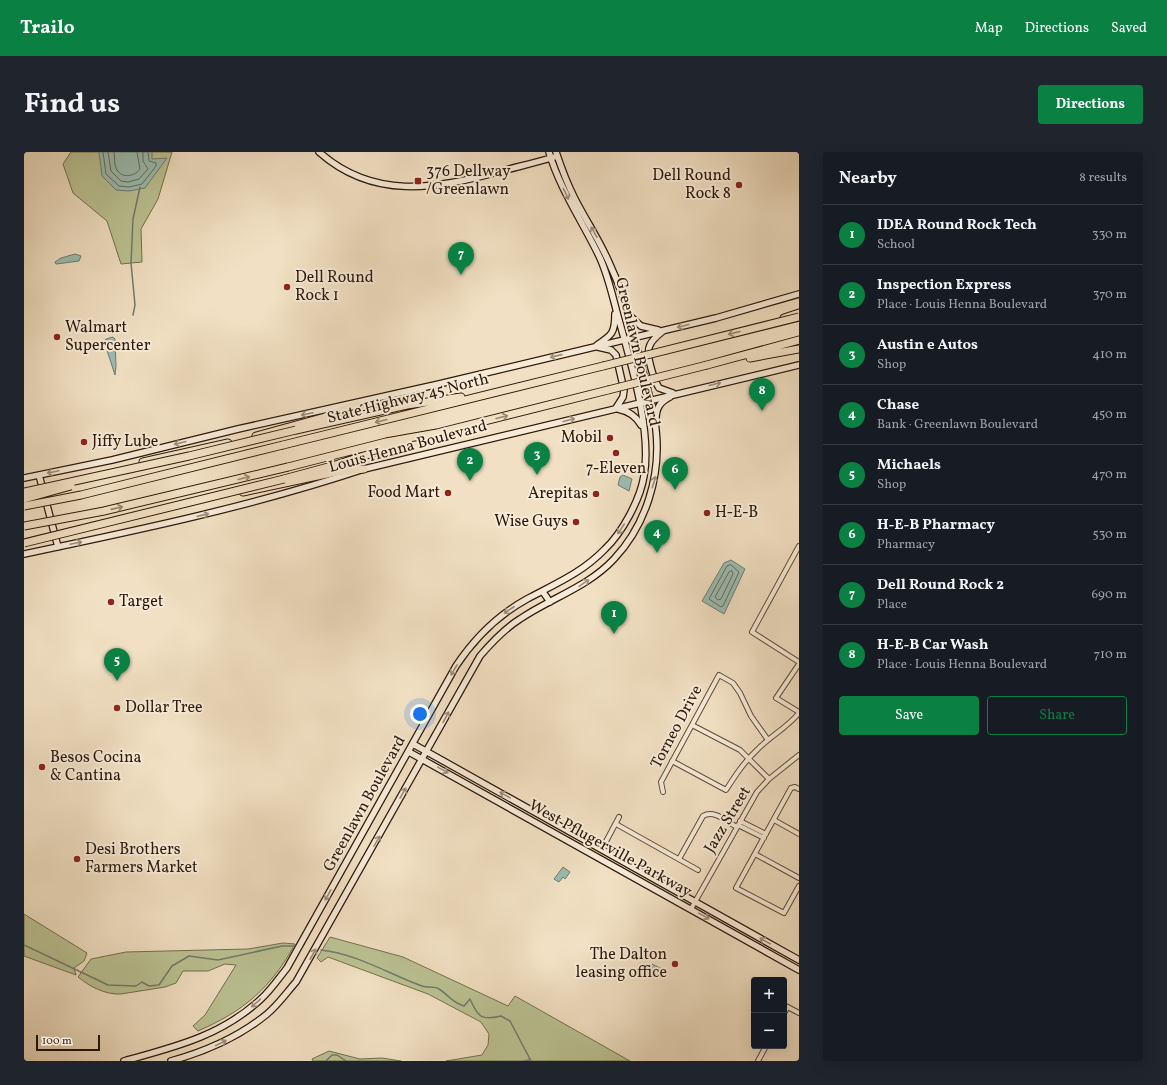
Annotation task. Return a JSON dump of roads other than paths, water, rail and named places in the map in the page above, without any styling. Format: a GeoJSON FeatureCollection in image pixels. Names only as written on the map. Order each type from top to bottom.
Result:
{"type":"FeatureCollection","features":[{"type":"Feature","properties":{"kind":"highway"},"geometry":{"type":"LineString","coordinates":[[749,329],[799,313]]}},
{"type":"Feature","properties":{"kind":"highway","name":"State Highway 45 North"},"geometry":{"type":"LineString","coordinates":[[24,506],[81,495],[799,317]]}},
{"type":"Feature","properties":{"kind":"highway"},"geometry":{"type":"LineString","coordinates":[[24,542],[284,479],[332,466],[437,433],[707,365],[799,340]]}},
{"type":"Feature","properties":{"kind":"highway"},"geometry":{"type":"LineString","coordinates":[[707,365],[799,349]]}},
{"type":"Feature","properties":{"kind":"highway"},"geometry":{"type":"LineString","coordinates":[[24,492],[439,399],[487,394]]}},
{"type":"Feature","properties":{"kind":"highway"},"geometry":{"type":"LineString","coordinates":[[24,499],[86,482],[143,462],[235,442],[325,417],[357,404]]}},
{"type":"Feature","properties":{"kind":"highway"},"geometry":{"type":"LineString","coordinates":[[24,526],[104,511],[386,442],[437,433]]}},
{"type":"Feature","properties":{"kind":"highway"},"geometry":{"type":"LineString","coordinates":[[24,542],[336,472],[364,469]]}},
{"type":"Feature","properties":{"kind":"main road"},"geometry":{"type":"LineString","coordinates":[[319,152],[345,170],[358,176],[373,181],[411,188],[454,184],[557,154]]}},
{"type":"Feature","properties":{"kind":"main road","name":"Greenlawn Boulevard"},"geometry":{"type":"LineString","coordinates":[[171,1061],[210,1048],[233,1038],[268,1013],[296,982],[480,656],[502,631],[521,618],[593,577],[614,560],[631,538],[641,519],[656,477],[658,449],[656,429],[650,400],[629,314],[612,267],[575,198],[557,154]]}},
{"type":"Feature","properties":{"kind":"main road","name":"Greenlawn Boulevard"},"geometry":{"type":"LineString","coordinates":[[124,1061],[192,1042],[234,1020],[263,997],[287,968],[456,666],[468,648],[502,615],[527,599],[543,592],[584,569],[605,550],[622,528],[630,512],[644,476],[644,431],[639,402],[610,285],[599,257],[564,191],[550,155]]}},
{"type":"Feature","properties":{"kind":"main road"},"geometry":{"type":"LineString","coordinates":[[599,257],[607,260],[612,267]]}},
{"type":"Feature","properties":{"kind":"main road"},"geometry":{"type":"LineString","coordinates":[[24,478],[112,460],[238,429],[357,404],[635,338],[799,294]]}},
{"type":"Feature","properties":{"kind":"main road"},"geometry":{"type":"LineString","coordinates":[[594,347],[612,333],[615,326],[615,306]]}},
{"type":"Feature","properties":{"kind":"main road"},"geometry":{"type":"LineString","coordinates":[[629,314],[641,326],[663,331]]}},
{"type":"Feature","properties":{"kind":"main road"},"geometry":{"type":"LineString","coordinates":[[663,331],[649,345],[648,352],[651,366],[658,388],[677,393]]}},
{"type":"Feature","properties":{"kind":"main road"},"geometry":{"type":"LineString","coordinates":[[594,347],[611,350],[616,355],[624,390],[623,397],[616,408],[632,414],[638,420],[644,431]]}},
{"type":"Feature","properties":{"kind":"main road","name":"Louis Henna Boulevard"},"geometry":{"type":"LineString","coordinates":[[24,554],[203,515],[299,490],[364,469],[639,402],[799,365]]}},
{"type":"Feature","properties":{"kind":"main road"},"geometry":{"type":"LineString","coordinates":[[656,429],[656,411],[659,405],[677,393]]}},
{"type":"Feature","properties":{"kind":"main road"},"geometry":{"type":"LineString","coordinates":[[40,475],[58,547]]}},
{"type":"Feature","properties":{"kind":"main road"},"geometry":{"type":"LineString","coordinates":[[543,592],[550,602]]}},
{"type":"Feature","properties":{"kind":"main road","name":"West Pflugerville Parkway"},"geometry":{"type":"LineString","coordinates":[[413,744],[799,960]]}},
{"type":"Feature","properties":{"kind":"main road","name":"West Pflugerville Parkway"},"geometry":{"type":"LineString","coordinates":[[409,752],[799,970]]}},
{"type":"Feature","properties":{"kind":"main road"},"geometry":{"type":"LineString","coordinates":[[556,833],[560,826]]}},
{"type":"Feature","properties":{"kind":"street"},"geometry":{"type":"LineString","coordinates":[[672,761],[726,790],[748,759],[768,740],[785,728],[799,712],[776,698],[799,663],[752,632],[799,546]]}},
{"type":"Feature","properties":{"kind":"street","name":"Torneo Drive"},"geometry":{"type":"LineString","coordinates":[[663,792],[661,782],[719,675],[733,683],[740,693],[751,716],[768,740]]}},
{"type":"Feature","properties":{"kind":"street"},"geometry":{"type":"LineString","coordinates":[[692,725],[740,750],[769,779]]}},
{"type":"Feature","properties":{"kind":"street","name":"Jazz Street"},"geometry":{"type":"LineString","coordinates":[[691,909],[758,792],[769,779],[799,755]]}},
{"type":"Feature","properties":{"kind":"street"},"geometry":{"type":"LineString","coordinates":[[799,789],[795,787],[791,788],[736,888],[784,913],[799,886]]}},
{"type":"Feature","properties":{"kind":"street"},"geometry":{"type":"LineString","coordinates":[[679,859],[703,816],[707,814],[712,813],[765,836]]}},
{"type":"Feature","properties":{"kind":"street"},"geometry":{"type":"LineString","coordinates":[[602,849],[619,817]]}},
{"type":"Feature","properties":{"kind":"street"},"geometry":{"type":"LineString","coordinates":[[774,820],[799,834]]}},
{"type":"Feature","properties":{"kind":"street"},"geometry":{"type":"LineString","coordinates":[[616,824],[698,870]]}},
{"type":"Feature","properties":{"kind":"street"},"geometry":{"type":"LineString","coordinates":[[755,854],[799,878]]}},
{"type":"Feature","properties":{"kind":"street"},"geometry":{"type":"LineString","coordinates":[[787,1007],[799,1013]]}},
{"type":"Feature","properties":{"kind":"street"},"geometry":{"type":"LineString","coordinates":[[758,1061],[764,1049]]}},
{"type":"Feature","properties":{"kind":"water"},"geometry":{"type":"Polygon","coordinates":[[[99,152],[152,152],[152,159],[167,158],[145,188],[129,191],[116,190],[102,176],[99,152]]]}},
{"type":"Feature","properties":{"kind":"water"},"geometry":{"type":"Polygon","coordinates":[[[75,254],[81,256],[79,261],[56,264],[55,262],[61,258],[75,254]]]}},
{"type":"Feature","properties":{"kind":"water"},"geometry":{"type":"Polygon","coordinates":[[[113,337],[115,339],[115,375],[104,341],[113,337]]]}},
{"type":"Feature","properties":{"kind":"water"},"geometry":{"type":"Polygon","coordinates":[[[623,475],[632,479],[629,491],[618,485],[620,477],[623,475]]]}},
{"type":"Feature","properties":{"kind":"water"},"geometry":{"type":"Polygon","coordinates":[[[731,560],[745,569],[724,614],[702,601],[724,563],[731,560]]]}},
{"type":"Feature","properties":{"kind":"water"},"geometry":{"type":"Polygon","coordinates":[[[563,867],[570,872],[565,879],[563,877],[559,882],[554,879],[563,867]]]}},
{"type":"Feature","properties":{"kind":"water"},"geometry":{"type":"Polygon","coordinates":[[[652,964],[668,972],[665,977],[650,969],[652,964]]]}},
{"type":"Feature","properties":{"kind":"waterway"},"geometry":{"type":"LineString","coordinates":[[133,315],[135,305],[131,263],[133,219],[140,187]]}},
{"type":"Feature","properties":{"kind":"waterway"},"geometry":{"type":"LineString","coordinates":[[24,945],[108,985],[136,986],[142,982],[149,986],[159,985],[172,966],[189,956],[218,960],[282,946],[293,946]]}},
{"type":"Feature","properties":{"kind":"waterway"},"geometry":{"type":"LineString","coordinates":[[321,950],[334,952],[360,960],[422,986],[437,988],[453,1001],[464,1006],[470,999],[475,1010],[481,1016],[485,1018],[501,1016],[510,1021],[531,1061]]}},
{"type":"Feature","properties":{"kind":"waterway"},"geometry":{"type":"LineString","coordinates":[[326,1061],[332,1055],[337,1055],[346,1061]]}},
{"type":"Feature","properties":{"kind":"waterway"},"geometry":{"type":"LineString","coordinates":[[524,1061],[529,1060]]}},
{"type":"Feature","properties":{"kind":"place","name":"376 Dellway /Greenlawn"},"geometry":{"type":"Point","coordinates":[418,181]}},
{"type":"Feature","properties":{"kind":"place","name":"Dell Round Rock 8"},"geometry":{"type":"Point","coordinates":[739,185]}},
{"type":"Feature","properties":{"kind":"place","name":"Dell Round Rock 2"},"geometry":{"type":"Point","coordinates":[461,275]}},
{"type":"Feature","properties":{"kind":"place","name":"Dell Round Rock 1"},"geometry":{"type":"Point","coordinates":[287,287]}},
{"type":"Feature","properties":{"kind":"place","name":"Walmart Supercenter"},"geometry":{"type":"Point","coordinates":[57,337]}},
{"type":"Feature","properties":{"kind":"place","name":"H-E-B Car Wash"},"geometry":{"type":"Point","coordinates":[762,411]}},
{"type":"Feature","properties":{"kind":"place","name":"Mobil"},"geometry":{"type":"Point","coordinates":[610,438]}},
{"type":"Feature","properties":{"kind":"place","name":"Jiffy Lube"},"geometry":{"type":"Point","coordinates":[84,442]}},
{"type":"Feature","properties":{"kind":"place","name":"7-Eleven"},"geometry":{"type":"Point","coordinates":[616,453]}},
{"type":"Feature","properties":{"kind":"place","name":"Austin e Autos"},"geometry":{"type":"Point","coordinates":[537,475]}},
{"type":"Feature","properties":{"kind":"place","name":"Inspection Express"},"geometry":{"type":"Point","coordinates":[470,481]}},
{"type":"Feature","properties":{"kind":"place","name":"H-E-B Pharmacy"},"geometry":{"type":"Point","coordinates":[675,490]}},
{"type":"Feature","properties":{"kind":"place","name":"Food Mart"},"geometry":{"type":"Point","coordinates":[448,493]}},
{"type":"Feature","properties":{"kind":"place","name":"Arepitas"},"geometry":{"type":"Point","coordinates":[596,494]}},
{"type":"Feature","properties":{"kind":"place","name":"H-E-B"},"geometry":{"type":"Point","coordinates":[707,513]}},
{"type":"Feature","properties":{"kind":"place","name":"Wise Guys"},"geometry":{"type":"Point","coordinates":[576,522]}},
{"type":"Feature","properties":{"kind":"place","name":"Chase"},"geometry":{"type":"Point","coordinates":[657,553]}},
{"type":"Feature","properties":{"kind":"place","name":"Target"},"geometry":{"type":"Point","coordinates":[111,602]}},
{"type":"Feature","properties":{"kind":"place","name":"IDEA Round Rock Tech"},"geometry":{"type":"Point","coordinates":[614,634]}},
{"type":"Feature","properties":{"kind":"place","name":"Michaels"},"geometry":{"type":"Point","coordinates":[117,681]}},
{"type":"Feature","properties":{"kind":"place","name":"Dollar Tree"},"geometry":{"type":"Point","coordinates":[117,708]}},
{"type":"Feature","properties":{"kind":"place","name":"Besos Cocina & Cantina"},"geometry":{"type":"Point","coordinates":[42,767]}},
{"type":"Feature","properties":{"kind":"place","name":"Desi Brothers Farmers Market"},"geometry":{"type":"Point","coordinates":[77,859]}},
{"type":"Feature","properties":{"kind":"place","name":"The Dalton leasing office"},"geometry":{"type":"Point","coordinates":[675,964]}}]}
